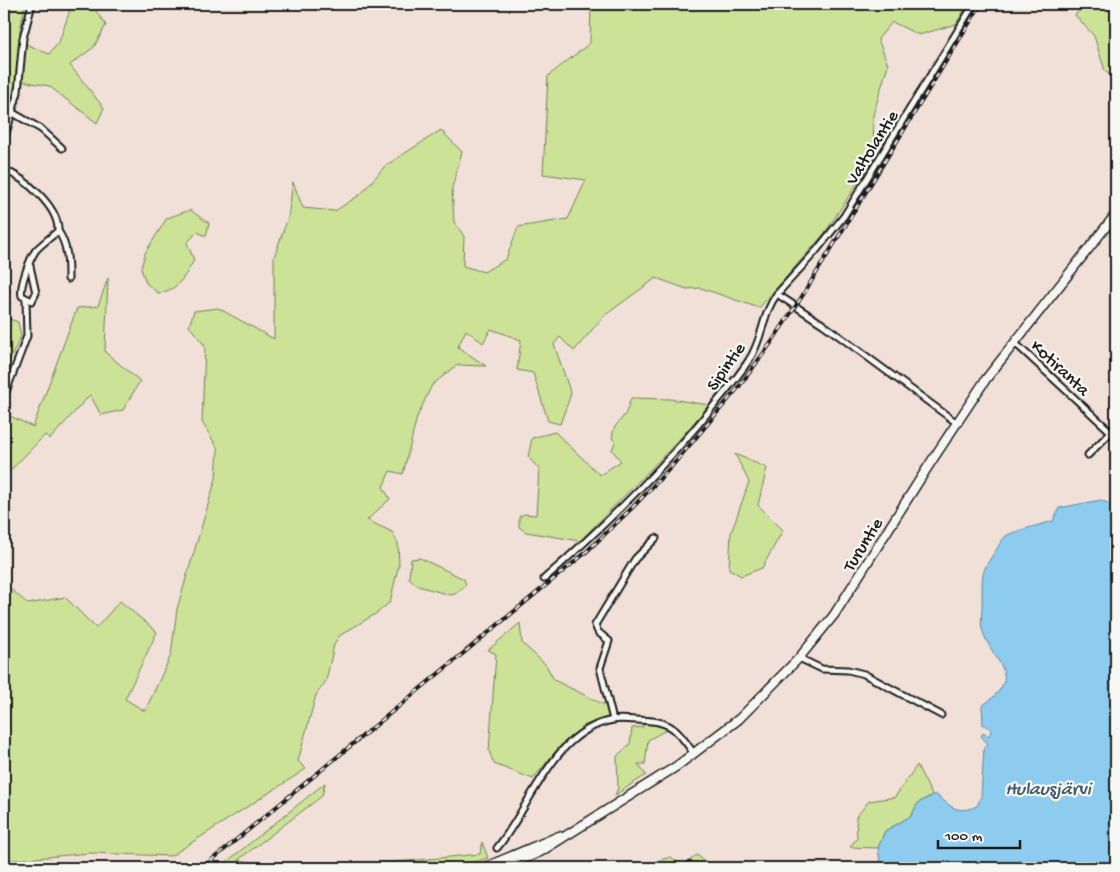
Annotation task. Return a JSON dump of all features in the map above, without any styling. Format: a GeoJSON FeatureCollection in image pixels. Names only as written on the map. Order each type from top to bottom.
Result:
{"type":"FeatureCollection","features":[{"type":"Feature","properties":{"kind":"main road","name":"Turuntie"},"geometry":{"type":"LineString","coordinates":[[503,868],[540,852],[694,754],[760,699],[799,658],[834,615],[957,423],[1015,342],[1114,223],[1116,214]]}},
{"type":"Feature","properties":{"kind":"main road","name":"Turuntie"},"geometry":{"type":"LineString","coordinates":[[483,868],[572,831]]}},
{"type":"Feature","properties":{"kind":"street"},"geometry":{"type":"LineString","coordinates":[[4,140],[18,92],[22,38],[32,4]]}},
{"type":"Feature","properties":{"kind":"street","name":"Valtolantie"},"geometry":{"type":"LineString","coordinates":[[777,294],[816,251],[844,216],[974,4]]}},
{"type":"Feature","properties":{"kind":"street"},"geometry":{"type":"LineString","coordinates":[[13,113],[40,129],[62,148]]}},
{"type":"Feature","properties":{"kind":"street"},"geometry":{"type":"LineString","coordinates":[[4,170],[20,177],[31,186],[56,217],[58,231],[63,238],[66,252],[68,279]]}},
{"type":"Feature","properties":{"kind":"street"},"geometry":{"type":"LineString","coordinates":[[30,266],[36,293],[32,301],[26,300],[20,291],[35,252],[58,231]]}},
{"type":"Feature","properties":{"kind":"street"},"geometry":{"type":"LineString","coordinates":[[777,294],[824,325],[957,423]]}},
{"type":"Feature","properties":{"kind":"street","name":"Sipintie"},"geometry":{"type":"LineString","coordinates":[[544,579],[609,521],[681,445],[729,388],[750,359],[769,305],[777,294]]}},
{"type":"Feature","properties":{"kind":"street"},"geometry":{"type":"LineString","coordinates":[[4,397],[27,336],[26,300]]}},
{"type":"Feature","properties":{"kind":"street","name":"Kotiranta"},"geometry":{"type":"LineString","coordinates":[[1015,342],[1111,432]]}},
{"type":"Feature","properties":{"kind":"street"},"geometry":{"type":"LineString","coordinates":[[1088,455],[1116,426]]}},
{"type":"Feature","properties":{"kind":"street"},"geometry":{"type":"LineString","coordinates":[[613,720],[600,668],[609,641],[598,632],[595,625],[635,559],[656,538]]}},
{"type":"Feature","properties":{"kind":"street"},"geometry":{"type":"LineString","coordinates":[[799,658],[822,669],[848,670],[864,674],[941,716]]}},
{"type":"Feature","properties":{"kind":"street"},"geometry":{"type":"LineString","coordinates":[[498,848],[553,760],[581,735],[594,727],[613,720],[656,720],[666,723],[682,737],[694,754]]}},
{"type":"Feature","properties":{"kind":"green space"},"geometry":{"type":"Polygon","coordinates":[[[4,4],[25,6],[20,29],[16,81],[7,111],[4,110],[4,4]]]}},
{"type":"Feature","properties":{"kind":"green space"},"geometry":{"type":"Polygon","coordinates":[[[72,4],[91,4],[106,25],[94,47],[70,65],[104,108],[97,123],[49,86],[22,81],[26,44],[49,54],[59,42],[72,4]]]}},
{"type":"Feature","properties":{"kind":"green space"},"geometry":{"type":"Polygon","coordinates":[[[591,4],[968,4],[956,24],[919,35],[892,22],[878,39],[888,65],[873,115],[874,158],[824,234],[759,308],[701,288],[687,289],[656,278],[604,316],[574,351],[560,337],[554,344],[571,394],[560,424],[548,421],[533,373],[517,370],[521,340],[491,329],[483,343],[466,330],[458,347],[486,366],[457,365],[432,385],[417,417],[403,474],[390,471],[383,487],[390,499],[367,520],[392,532],[398,543],[399,564],[390,602],[377,613],[339,636],[334,645],[326,681],[316,695],[298,761],[306,769],[171,856],[90,853],[4,861],[4,631],[6,628],[4,583],[28,604],[65,597],[96,628],[120,601],[157,632],[125,699],[145,711],[171,655],[177,609],[216,478],[218,449],[202,422],[205,346],[189,326],[194,311],[218,308],[274,339],[274,257],[288,218],[293,182],[303,208],[335,211],[361,194],[385,166],[441,130],[462,152],[452,188],[454,222],[464,236],[463,266],[484,272],[506,259],[518,227],[568,219],[586,180],[543,174],[548,76],[590,43],[591,4]]]}},
{"type":"Feature","properties":{"kind":"green space"},"geometry":{"type":"Polygon","coordinates":[[[1085,4],[1116,4],[1116,81],[1105,71],[1094,36],[1075,15],[1085,4]]]}},
{"type":"Feature","properties":{"kind":"green space"},"geometry":{"type":"Polygon","coordinates":[[[190,210],[209,223],[206,236],[197,232],[187,243],[194,260],[176,286],[165,292],[158,293],[146,283],[141,269],[145,253],[167,218],[190,210]]]}},
{"type":"Feature","properties":{"kind":"green space"},"geometry":{"type":"Polygon","coordinates":[[[108,278],[105,352],[140,381],[123,410],[101,415],[90,395],[50,439],[45,435],[4,477],[4,413],[33,427],[77,308],[98,306],[108,278]]]}},
{"type":"Feature","properties":{"kind":"green space"},"geometry":{"type":"Polygon","coordinates":[[[4,317],[18,322],[21,336],[4,373],[4,317]]]}},
{"type":"Feature","properties":{"kind":"green space"},"geometry":{"type":"Polygon","coordinates":[[[631,398],[670,399],[709,405],[677,442],[580,541],[526,532],[519,527],[519,517],[524,514],[536,515],[539,469],[528,457],[532,438],[555,432],[600,475],[621,461],[612,450],[615,442],[612,438],[614,428],[626,413],[631,398]]]}},
{"type":"Feature","properties":{"kind":"green space"},"geometry":{"type":"Polygon","coordinates":[[[735,454],[767,468],[758,505],[783,530],[762,568],[741,576],[729,569],[731,533],[749,482],[735,454]]]}},
{"type":"Feature","properties":{"kind":"green space"},"geometry":{"type":"Polygon","coordinates":[[[420,558],[464,579],[466,585],[455,594],[450,595],[418,586],[409,578],[411,559],[420,558]]]}},
{"type":"Feature","properties":{"kind":"green space"},"geometry":{"type":"Polygon","coordinates":[[[520,623],[522,643],[546,665],[554,680],[611,708],[615,716],[585,725],[558,748],[533,779],[494,764],[489,751],[496,654],[488,650],[520,623]]]}},
{"type":"Feature","properties":{"kind":"green space"},"geometry":{"type":"Polygon","coordinates":[[[644,722],[670,728],[648,740],[645,764],[638,764],[646,775],[615,795],[618,788],[617,756],[630,744],[632,728],[643,727],[644,722]]]}},
{"type":"Feature","properties":{"kind":"green space"},"geometry":{"type":"Polygon","coordinates":[[[917,765],[932,795],[918,803],[911,816],[885,831],[878,848],[850,847],[857,838],[856,817],[869,801],[895,797],[917,765]]]}},
{"type":"Feature","properties":{"kind":"green space"},"geometry":{"type":"Polygon","coordinates":[[[325,783],[322,796],[238,860],[298,865],[389,862],[480,854],[482,842],[488,858],[456,868],[219,868],[325,783]]]}},
{"type":"Feature","properties":{"kind":"green space"},"geometry":{"type":"Polygon","coordinates":[[[697,855],[714,868],[658,868],[656,861],[671,857],[682,866],[697,855]]]}},
{"type":"Feature","properties":{"kind":"water","name":"Hulausjärvi"},"geometry":{"type":"Polygon","coordinates":[[[1101,500],[1112,505],[1116,502],[1116,868],[881,868],[878,848],[885,831],[911,816],[918,803],[935,794],[954,808],[964,810],[977,806],[981,797],[984,747],[988,744],[981,736],[983,733],[989,736],[991,732],[990,728],[983,725],[982,706],[995,695],[1002,686],[1004,678],[1003,670],[988,644],[982,626],[982,582],[984,571],[991,558],[1006,536],[1053,521],[1059,508],[1101,500]]]}},
{"type":"Feature","properties":{"kind":"railway"},"geometry":{"type":"LineString","coordinates":[[202,868],[584,554],[672,466],[738,388],[771,343],[801,298],[981,4]]}}]}
